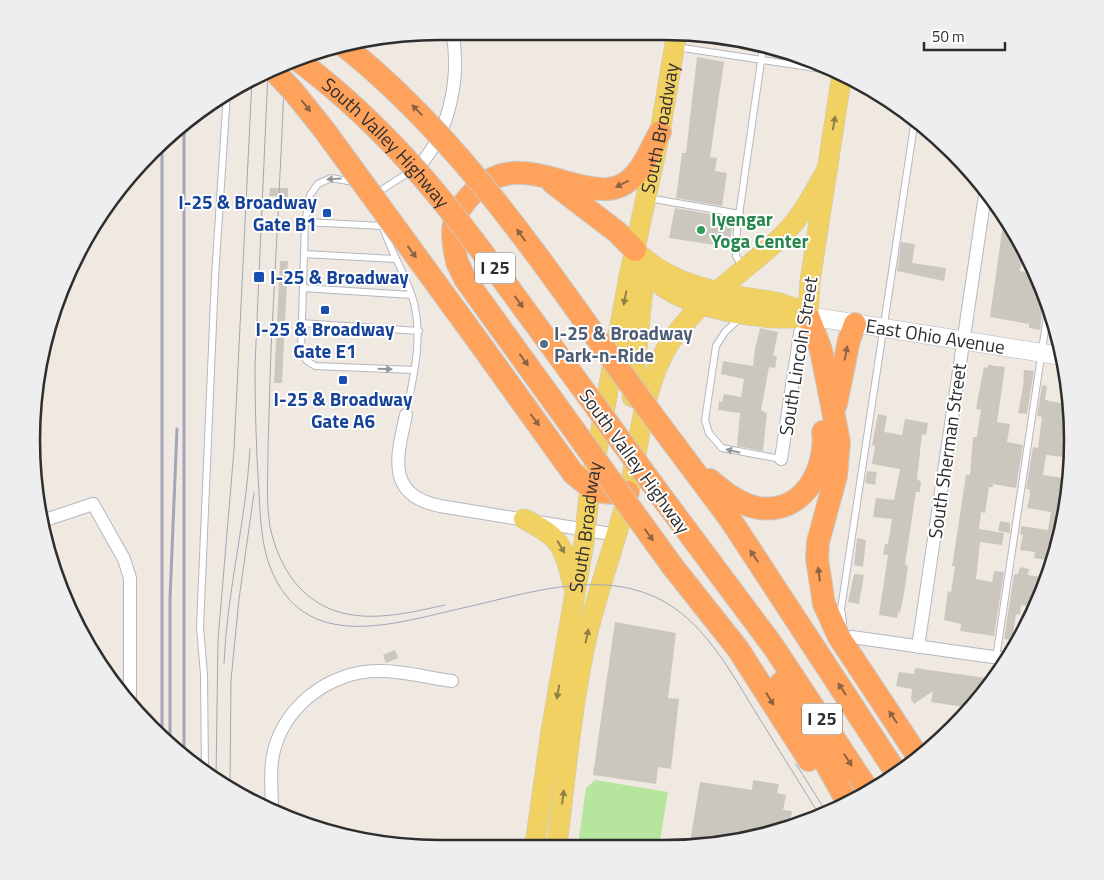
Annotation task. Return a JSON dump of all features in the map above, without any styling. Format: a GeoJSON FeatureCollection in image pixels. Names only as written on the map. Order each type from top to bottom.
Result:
{"type":"FeatureCollection","features":[{"type":"Feature","properties":{"kind":"highway","name":"I 25"},"geometry":{"type":"LineString","coordinates":[[350,51],[398,91],[464,161],[519,232],[730,519],[893,768]]}},
{"type":"Feature","properties":{"kind":"highway","name":"South Valley Highway"},"geometry":{"type":"LineString","coordinates":[[303,64],[348,99],[424,176],[475,240],[684,528],[773,646],[865,785]]}},
{"type":"Feature","properties":{"kind":"highway"},"geometry":{"type":"LineString","coordinates":[[277,75],[325,131],[574,473],[590,488],[599,492],[610,494],[628,492]]}},
{"type":"Feature","properties":{"kind":"highway"},"geometry":{"type":"LineString","coordinates":[[660,132],[636,173],[620,186],[593,188],[520,171],[501,174],[487,180],[458,208],[451,231],[456,262],[471,287],[673,567],[738,649],[835,802]]}},
{"type":"Feature","properties":{"kind":"highway"},"geometry":{"type":"LineString","coordinates":[[544,177],[592,212],[640,255]]}},
{"type":"Feature","properties":{"kind":"highway"},"geometry":{"type":"LineString","coordinates":[[674,444],[720,490],[733,498],[757,508],[781,507],[803,493],[816,477],[823,457],[823,430],[806,338],[808,316]]}},
{"type":"Feature","properties":{"kind":"highway"},"geometry":{"type":"LineString","coordinates":[[808,316],[820,350],[839,442],[836,476],[818,542],[817,559],[824,604],[839,637],[915,752]]}},
{"type":"Feature","properties":{"kind":"highway"},"geometry":{"type":"LineString","coordinates":[[834,418],[848,340],[855,324]]}},
{"type":"Feature","properties":{"kind":"highway"},"geometry":{"type":"LineString","coordinates":[[684,528],[801,716],[845,797]]}},
{"type":"Feature","properties":{"kind":"main road","name":"South Broadway"},"geometry":{"type":"LineString","coordinates":[[537,840],[590,488],[640,255],[646,198],[660,132],[676,40]]}},
{"type":"Feature","properties":{"kind":"main road","name":"South Lincoln Street"},"geometry":{"type":"LineString","coordinates":[[808,316],[810,281],[841,81]]}},
{"type":"Feature","properties":{"kind":"main road","name":"South Broadway"},"geometry":{"type":"LineString","coordinates":[[558,840],[581,664],[593,613],[628,492],[646,400],[656,369],[678,331],[718,291],[770,247],[794,223],[826,171]]}},
{"type":"Feature","properties":{"kind":"main road","name":"East Ohio Avenue"},"geometry":{"type":"LineString","coordinates":[[640,255],[678,279],[718,291],[789,304],[808,316]]}},
{"type":"Feature","properties":{"kind":"main road","name":"East Ohio Avenue"},"geometry":{"type":"LineString","coordinates":[[640,255],[653,278],[658,283],[703,305],[745,314],[787,319],[808,316]]}},
{"type":"Feature","properties":{"kind":"main road"},"geometry":{"type":"LineString","coordinates":[[637,446],[631,415],[643,288],[640,255]]}},
{"type":"Feature","properties":{"kind":"main road"},"geometry":{"type":"LineString","coordinates":[[524,519],[551,533],[560,544],[565,553],[575,592]]}},
{"type":"Feature","properties":{"kind":"street"},"geometry":{"type":"LineString","coordinates":[[421,164],[430,154],[446,123],[454,72],[454,40]]}},
{"type":"Feature","properties":{"kind":"street","name":"South Sherman Street"},"geometry":{"type":"LineString","coordinates":[[918,646],[984,200]]}},
{"type":"Feature","properties":{"kind":"street","name":"East Ohio Avenue"},"geometry":{"type":"LineString","coordinates":[[808,316],[1054,355]]}},
{"type":"Feature","properties":{"kind":"street","name":"South Lincoln Street"},"geometry":{"type":"LineString","coordinates":[[781,459],[800,333],[808,316]]}},
{"type":"Feature","properties":{"kind":"street"},"geometry":{"type":"LineString","coordinates":[[406,414],[397,465],[404,486],[412,494],[431,504],[617,535]]}},
{"type":"Feature","properties":{"kind":"street"},"geometry":{"type":"LineString","coordinates":[[48,519],[93,504],[124,559],[130,578],[130,693]]}},
{"type":"Feature","properties":{"kind":"street"},"geometry":{"type":"LineString","coordinates":[[849,633],[999,659]]}},
{"type":"Feature","properties":{"kind":"street"},"geometry":{"type":"LineString","coordinates":[[272,803],[272,762],[276,745],[291,714],[316,690],[347,675],[372,671],[398,672],[452,682]]}},
{"type":"Feature","properties":{"kind":"lane"},"geometry":{"type":"LineString","coordinates":[[683,41],[761,60],[810,67]]}},
{"type":"Feature","properties":{"kind":"lane"},"geometry":{"type":"LineString","coordinates":[[743,269],[736,256],[762,53]]}},
{"type":"Feature","properties":{"kind":"lane"},"geometry":{"type":"LineString","coordinates":[[205,763],[204,674],[200,627],[215,287],[226,102]]}},
{"type":"Feature","properties":{"kind":"lane"},"geometry":{"type":"LineString","coordinates":[[849,633],[841,609],[914,128]]}},
{"type":"Feature","properties":{"kind":"lane"},"geometry":{"type":"LineString","coordinates":[[380,191],[421,164]]}},
{"type":"Feature","properties":{"kind":"lane"},"geometry":{"type":"LineString","coordinates":[[380,191],[340,178],[324,180],[318,184],[310,195],[305,222],[301,352],[312,364],[414,370]]}},
{"type":"Feature","properties":{"kind":"lane"},"geometry":{"type":"LineString","coordinates":[[380,191],[382,226],[411,295],[419,331],[406,414]]}},
{"type":"Feature","properties":{"kind":"lane"},"geometry":{"type":"LineString","coordinates":[[646,198],[740,214]]}},
{"type":"Feature","properties":{"kind":"lane"},"geometry":{"type":"LineString","coordinates":[[305,222],[382,226]]}},
{"type":"Feature","properties":{"kind":"lane"},"geometry":{"type":"LineString","coordinates":[[304,254],[395,259]]}},
{"type":"Feature","properties":{"kind":"lane"},"geometry":{"type":"LineString","coordinates":[[302,288],[411,295]]}},
{"type":"Feature","properties":{"kind":"lane"},"geometry":{"type":"LineString","coordinates":[[745,314],[719,339],[706,426],[715,442],[722,448],[781,459]]}},
{"type":"Feature","properties":{"kind":"lane"},"geometry":{"type":"LineString","coordinates":[[1003,652],[1046,320]]}},
{"type":"Feature","properties":{"kind":"lane"},"geometry":{"type":"LineString","coordinates":[[301,323],[419,331]]}},
{"type":"Feature","properties":{"kind":"green space"},"geometry":{"type":"Polygon","coordinates":[[[595,780],[668,792],[660,840],[579,840],[586,788],[595,780]]]}},
{"type":"Feature","properties":{"kind":"building"},"geometry":{"type":"Polygon","coordinates":[[[697,57],[724,62],[710,157],[717,158],[715,171],[727,173],[722,206],[676,198],[682,153],[686,153],[697,57]]]}},
{"type":"Feature","properties":{"kind":"building"},"geometry":{"type":"Polygon","coordinates":[[[270,188],[288,188],[288,197],[269,196],[270,188]]]}},
{"type":"Feature","properties":{"kind":"building","name":"Iyengar Yoga Center"},"geometry":{"type":"Polygon","coordinates":[[[675,208],[721,216],[720,220],[733,222],[729,247],[669,238],[675,208]]]}},
{"type":"Feature","properties":{"kind":"building"},"geometry":{"type":"Polygon","coordinates":[[[1003,227],[1022,261],[1020,271],[1027,272],[1042,309],[1040,330],[1029,328],[1029,324],[990,317],[1003,227]]]}},
{"type":"Feature","properties":{"kind":"building"},"geometry":{"type":"Polygon","coordinates":[[[901,242],[915,244],[912,263],[946,268],[944,281],[897,271],[901,242]]]}},
{"type":"Feature","properties":{"kind":"building"},"geometry":{"type":"Polygon","coordinates":[[[280,261],[288,261],[282,383],[274,383],[280,261]]]}},
{"type":"Feature","properties":{"kind":"building"},"geometry":{"type":"Polygon","coordinates":[[[760,328],[778,332],[773,356],[777,356],[775,368],[769,367],[761,410],[767,413],[763,451],[737,446],[740,413],[718,410],[719,401],[722,402],[724,394],[741,397],[744,379],[721,374],[723,361],[753,366],[760,328]]]}},
{"type":"Feature","properties":{"kind":"building"},"geometry":{"type":"Polygon","coordinates":[[[988,365],[1005,367],[997,422],[1010,424],[1007,442],[1023,445],[1016,488],[993,484],[993,487],[989,487],[985,513],[981,512],[979,529],[1004,533],[1002,545],[980,542],[976,579],[992,582],[994,571],[1004,572],[994,636],[960,631],[961,624],[944,620],[948,591],[951,592],[955,566],[952,566],[966,475],[970,475],[973,437],[977,437],[981,410],[976,409],[984,367],[987,368],[988,365]]]}},
{"type":"Feature","properties":{"kind":"building"},"geometry":{"type":"Polygon","coordinates":[[[1024,370],[1034,371],[1027,414],[1018,413],[1024,381],[1024,370]]]}},
{"type":"Feature","properties":{"kind":"building"},"geometry":{"type":"Polygon","coordinates":[[[1042,385],[1047,386],[1045,400],[1062,403],[1064,440],[1063,457],[1046,455],[1043,475],[1062,478],[1056,518],[1046,560],[1034,558],[1035,552],[1020,550],[1023,535],[1020,534],[1021,526],[1048,530],[1051,512],[1027,508],[1030,494],[1029,489],[1026,489],[1033,447],[1038,448],[1042,417],[1037,416],[1042,385]]]}},
{"type":"Feature","properties":{"kind":"building"},"geometry":{"type":"Polygon","coordinates":[[[878,414],[887,416],[884,432],[902,435],[905,419],[928,423],[926,435],[922,434],[917,479],[921,482],[920,492],[916,492],[905,564],[908,566],[904,593],[900,613],[898,612],[897,618],[879,615],[888,555],[883,554],[885,544],[888,544],[892,519],[873,517],[876,498],[894,500],[900,469],[872,464],[875,446],[872,445],[878,414]]]}},
{"type":"Feature","properties":{"kind":"building"},"geometry":{"type":"Polygon","coordinates":[[[867,471],[877,472],[875,485],[865,483],[867,471]]]}},
{"type":"Feature","properties":{"kind":"building"},"geometry":{"type":"Polygon","coordinates":[[[1000,521],[1010,523],[1010,533],[998,531],[1000,521]]]}},
{"type":"Feature","properties":{"kind":"building"},"geometry":{"type":"Polygon","coordinates":[[[857,538],[866,540],[863,567],[854,565],[857,538]]]}},
{"type":"Feature","properties":{"kind":"building"},"geometry":{"type":"Polygon","coordinates":[[[1020,567],[1029,569],[1028,575],[1040,577],[1028,606],[1021,605],[1020,615],[1016,614],[1013,635],[1010,640],[1004,639],[1014,574],[1018,574],[1020,567]]]}},
{"type":"Feature","properties":{"kind":"building"},"geometry":{"type":"Polygon","coordinates":[[[854,574],[864,575],[859,604],[848,602],[854,574]]]}},
{"type":"Feature","properties":{"kind":"building"},"geometry":{"type":"Polygon","coordinates":[[[615,622],[676,633],[668,698],[679,699],[671,769],[658,767],[656,784],[593,775],[615,622]]]}},
{"type":"Feature","properties":{"kind":"building"},"geometry":{"type":"Polygon","coordinates":[[[395,650],[398,658],[386,663],[383,655],[395,650]]]}},
{"type":"Feature","properties":{"kind":"building"},"geometry":{"type":"Polygon","coordinates":[[[915,668],[985,678],[962,707],[931,702],[933,691],[914,704],[911,699],[912,689],[896,686],[899,672],[914,674],[915,668]]]}},
{"type":"Feature","properties":{"kind":"building"},"geometry":{"type":"Polygon","coordinates":[[[753,780],[779,784],[777,793],[786,795],[783,810],[792,811],[790,820],[742,832],[691,839],[700,782],[752,790],[753,780]]]}},
{"type":"Feature","properties":{"kind":"tram line"},"geometry":{"type":"LineString","coordinates":[[285,71],[268,447],[268,507],[272,535],[277,551],[294,581],[315,601],[332,610],[368,616],[407,613],[445,605]]}},
{"type":"Feature","properties":{"kind":"tram line"},"geometry":{"type":"LineString","coordinates":[[268,79],[255,365],[255,412],[262,533],[267,558],[281,588],[299,609],[322,621],[347,626],[374,626],[402,622],[531,592],[568,586],[613,586],[628,588],[651,595],[680,612],[718,653],[816,810]]}},
{"type":"Feature","properties":{"kind":"tram line"},"geometry":{"type":"LineString","coordinates":[[216,772],[218,640],[234,450],[252,87]]}},
{"type":"Feature","properties":{"kind":"tram line"},"geometry":{"type":"LineString","coordinates":[[224,663],[229,609],[245,503],[250,449]]}},
{"type":"Feature","properties":{"kind":"tram line"},"geometry":{"type":"LineString","coordinates":[[230,780],[231,680],[239,599],[254,493]]}},
{"type":"Feature","properties":{"kind":"tram line"},"geometry":{"type":"LineString","coordinates":[[796,764],[823,807]]}},
{"type":"Feature","properties":{"kind":"railway"},"geometry":{"type":"LineString","coordinates":[[184,133],[184,747]]}},
{"type":"Feature","properties":{"kind":"railway"},"geometry":{"type":"LineString","coordinates":[[162,152],[162,728]]}},
{"type":"Feature","properties":{"kind":"railway"},"geometry":{"type":"LineString","coordinates":[[170,735],[170,599],[177,429]]}},
{"type":"Feature","properties":{"kind":"place","name":"I-25 & Broadway Gate B1"},"geometry":{"type":"Point","coordinates":[327,213]}},
{"type":"Feature","properties":{"kind":"place","name":"Iyengar Yoga Center"},"geometry":{"type":"Point","coordinates":[701,230]}},
{"type":"Feature","properties":{"kind":"place","name":"I-25 & Broadway"},"geometry":{"type":"Point","coordinates":[259,277]}},
{"type":"Feature","properties":{"kind":"place","name":"I-25 & Broadway Gate E1"},"geometry":{"type":"Point","coordinates":[325,310]}},
{"type":"Feature","properties":{"kind":"place","name":"I-25 & Broadway Park-n-Ride"},"geometry":{"type":"Point","coordinates":[544,344]}},
{"type":"Feature","properties":{"kind":"place","name":"I-25 & Broadway Gate A6"},"geometry":{"type":"Point","coordinates":[343,380]}}]}
